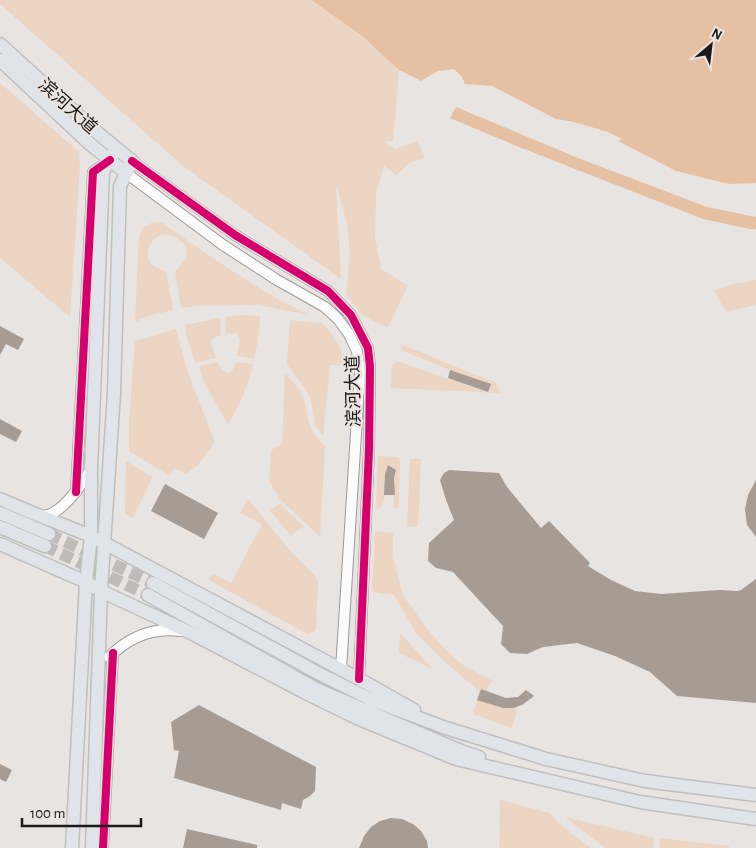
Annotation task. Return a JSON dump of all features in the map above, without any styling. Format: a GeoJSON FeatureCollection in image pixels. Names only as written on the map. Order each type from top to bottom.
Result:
{"type":"FeatureCollection","features":[{"type":"Feature","properties":{"kind":"main road","name":"滨河大道"},"geometry":{"type":"LineString","coordinates":[[0,44],[99,134],[132,161]]}},
{"type":"Feature","properties":{"kind":"main road","name":"滨河大道"},"geometry":{"type":"LineString","coordinates":[[0,60],[90,144],[126,173]]}},
{"type":"Feature","properties":{"kind":"main road"},"geometry":{"type":"LineString","coordinates":[[72,848],[86,582],[91,536],[91,469],[103,172],[116,148]]}},
{"type":"Feature","properties":{"kind":"main road"},"geometry":{"type":"LineString","coordinates":[[92,848],[101,591],[114,393],[120,186],[132,161]]}},
{"type":"Feature","properties":{"kind":"main road"},"geometry":{"type":"LineString","coordinates":[[0,499],[91,536],[341,669],[446,728]]}},
{"type":"Feature","properties":{"kind":"main road"},"geometry":{"type":"LineString","coordinates":[[0,513],[47,540],[0,527]]}},
{"type":"Feature","properties":{"kind":"main road"},"geometry":{"type":"LineString","coordinates":[[0,544],[86,582],[101,591],[191,633],[357,718],[456,759],[640,802],[756,819]]}},
{"type":"Feature","properties":{"kind":"main road"},"geometry":{"type":"LineString","coordinates":[[154,583],[316,672],[374,701],[446,728],[546,759],[645,781],[756,795]]}},
{"type":"Feature","properties":{"kind":"main road"},"geometry":{"type":"LineString","coordinates":[[148,596],[318,690],[461,751],[548,780]]}},
{"type":"Feature","properties":{"kind":"street"},"geometry":{"type":"LineString","coordinates":[[76,492],[93,172],[110,160]]}},
{"type":"Feature","properties":{"kind":"street","name":"滨河大道"},"geometry":{"type":"LineString","coordinates":[[132,161],[235,235],[328,291],[351,315],[368,348],[370,367],[369,450],[359,679]]}},
{"type":"Feature","properties":{"kind":"street","name":"滨河大道"},"geometry":{"type":"LineString","coordinates":[[126,173],[223,245],[277,280],[325,307],[338,319],[349,334],[357,351],[360,371],[341,669]]}},
{"type":"Feature","properties":{"kind":"street"},"geometry":{"type":"LineString","coordinates":[[30,512],[42,516],[51,514],[76,492],[91,469]]}},
{"type":"Feature","properties":{"kind":"street"},"geometry":{"type":"LineString","coordinates":[[98,672],[118,648],[134,638],[168,629],[191,633]]}},
{"type":"Feature","properties":{"kind":"street"},"geometry":{"type":"LineString","coordinates":[[103,848],[113,654]]}},
{"type":"Feature","properties":{"kind":"shaded area"},"geometry":{"type":"Polygon","coordinates":[[[0,0],[311,0],[361,35],[399,70],[393,141],[384,142],[395,149],[417,141],[425,158],[409,163],[397,175],[384,166],[376,194],[375,237],[381,269],[408,286],[388,328],[362,315],[346,294],[350,255],[347,223],[336,186],[341,279],[183,166],[0,4],[0,0]]]}},
{"type":"Feature","properties":{"kind":"shaded area"},"geometry":{"type":"Polygon","coordinates":[[[311,0],[756,0],[756,183],[729,184],[676,171],[618,141],[622,139],[608,132],[556,119],[492,86],[465,84],[462,77],[454,69],[438,71],[421,81],[399,70],[361,35],[311,0]]]}},
{"type":"Feature","properties":{"kind":"shaded area"},"geometry":{"type":"Polygon","coordinates":[[[0,83],[78,151],[80,165],[70,317],[0,258],[0,83]]]}},
{"type":"Feature","properties":{"kind":"shaded area"},"geometry":{"type":"Polygon","coordinates":[[[456,107],[578,158],[707,207],[756,217],[756,229],[703,219],[519,147],[450,118],[456,107]]]}},
{"type":"Feature","properties":{"kind":"shaded area"},"geometry":{"type":"Polygon","coordinates":[[[153,222],[162,223],[252,284],[309,315],[258,305],[181,308],[175,271],[186,258],[187,251],[184,244],[178,239],[163,234],[152,242],[148,255],[155,267],[166,271],[173,310],[148,316],[135,322],[139,236],[144,227],[153,222]]]}},
{"type":"Feature","properties":{"kind":"shaded area"},"geometry":{"type":"Polygon","coordinates":[[[756,280],[756,305],[726,312],[714,290],[756,280]]]}},
{"type":"Feature","properties":{"kind":"shaded area"},"geometry":{"type":"Polygon","coordinates":[[[242,315],[260,316],[254,359],[237,356],[240,340],[237,334],[226,334],[225,317],[242,315]]]}},
{"type":"Feature","properties":{"kind":"shaded area"},"geometry":{"type":"Polygon","coordinates":[[[220,318],[221,335],[211,341],[216,358],[195,363],[186,335],[185,325],[220,318]]]}},
{"type":"Feature","properties":{"kind":"shaded area"},"geometry":{"type":"Polygon","coordinates":[[[290,320],[322,323],[331,333],[341,350],[343,365],[330,365],[323,436],[315,424],[308,393],[287,364],[290,320]]]}},
{"type":"Feature","properties":{"kind":"shaded area"},"geometry":{"type":"Polygon","coordinates":[[[176,329],[189,376],[215,442],[198,465],[186,474],[174,468],[170,476],[129,451],[129,422],[135,341],[176,329]]]}},
{"type":"Feature","properties":{"kind":"shaded area"},"geometry":{"type":"Polygon","coordinates":[[[403,345],[496,383],[500,393],[391,388],[392,365],[395,362],[400,362],[487,392],[490,384],[401,350],[403,345]]]}},
{"type":"Feature","properties":{"kind":"shaded area"},"geometry":{"type":"Polygon","coordinates":[[[218,362],[222,370],[229,374],[236,362],[253,364],[243,396],[228,425],[204,382],[199,367],[218,362]]]}},
{"type":"Feature","properties":{"kind":"shaded area"},"geometry":{"type":"Polygon","coordinates":[[[285,373],[302,395],[310,426],[325,446],[320,537],[280,499],[269,481],[271,450],[282,444],[285,373]]]}},
{"type":"Feature","properties":{"kind":"shaded area"},"geometry":{"type":"Polygon","coordinates":[[[378,456],[398,457],[400,460],[399,505],[397,508],[394,508],[394,478],[396,470],[388,465],[385,476],[383,503],[380,508],[376,509],[378,456]]]}},
{"type":"Feature","properties":{"kind":"shaded area"},"geometry":{"type":"Polygon","coordinates":[[[410,459],[421,459],[418,527],[407,527],[410,459]]]}},
{"type":"Feature","properties":{"kind":"shaded area"},"geometry":{"type":"Polygon","coordinates":[[[126,461],[152,477],[133,518],[125,514],[126,461]]]}},
{"type":"Feature","properties":{"kind":"shaded area"},"geometry":{"type":"Polygon","coordinates":[[[248,499],[292,553],[316,577],[318,583],[316,629],[312,633],[307,634],[209,580],[213,574],[231,583],[262,524],[240,513],[248,499]]]}},
{"type":"Feature","properties":{"kind":"shaded area"},"geometry":{"type":"Polygon","coordinates":[[[280,504],[303,526],[291,536],[270,510],[280,504]]]}},
{"type":"Feature","properties":{"kind":"shaded area"},"geometry":{"type":"Polygon","coordinates":[[[375,531],[393,533],[393,556],[403,595],[427,629],[445,649],[464,666],[493,681],[487,687],[488,692],[481,689],[480,692],[445,662],[416,633],[394,595],[372,591],[375,531]]]}},
{"type":"Feature","properties":{"kind":"shaded area"},"geometry":{"type":"Polygon","coordinates":[[[400,633],[434,670],[399,653],[400,633]]]}},
{"type":"Feature","properties":{"kind":"shaded area"},"geometry":{"type":"Polygon","coordinates":[[[477,700],[518,706],[512,728],[473,714],[477,700]]]}},
{"type":"Feature","properties":{"kind":"shaded area"},"geometry":{"type":"Polygon","coordinates":[[[500,800],[550,813],[558,823],[591,848],[499,848],[500,800]]]}},
{"type":"Feature","properties":{"kind":"shaded area"},"geometry":{"type":"Polygon","coordinates":[[[565,817],[654,838],[653,848],[605,848],[565,817]]]}},
{"type":"Feature","properties":{"kind":"shaded area"},"geometry":{"type":"Polygon","coordinates":[[[660,838],[729,846],[729,848],[659,848],[660,838]]]}},
{"type":"Feature","properties":{"kind":"building"},"geometry":{"type":"Polygon","coordinates":[[[0,326],[24,339],[18,350],[6,344],[0,355],[0,326]]]}},
{"type":"Feature","properties":{"kind":"building"},"geometry":{"type":"Polygon","coordinates":[[[450,370],[491,384],[488,392],[448,378],[450,370]]]}},
{"type":"Feature","properties":{"kind":"building"},"geometry":{"type":"Polygon","coordinates":[[[0,419],[22,431],[16,442],[0,434],[0,419]]]}},
{"type":"Feature","properties":{"kind":"building"},"geometry":{"type":"Polygon","coordinates":[[[388,465],[396,470],[394,478],[395,495],[384,495],[385,474],[388,465]]]}},
{"type":"Feature","properties":{"kind":"building"},"geometry":{"type":"Polygon","coordinates":[[[449,470],[499,473],[507,487],[541,528],[549,521],[590,563],[588,566],[611,580],[635,591],[662,594],[719,590],[737,591],[756,579],[756,703],[677,696],[650,672],[615,656],[577,643],[543,647],[527,654],[510,653],[501,644],[503,626],[453,572],[436,568],[428,561],[429,543],[454,520],[440,480],[444,473],[449,470]]]}},
{"type":"Feature","properties":{"kind":"building"},"geometry":{"type":"Polygon","coordinates":[[[756,480],[756,537],[747,525],[745,509],[748,495],[756,480]]]}},
{"type":"Feature","properties":{"kind":"building"},"geometry":{"type":"Polygon","coordinates":[[[165,484],[218,513],[204,539],[151,511],[165,484]]]}},
{"type":"Feature","properties":{"kind":"building"},"geometry":{"type":"Polygon","coordinates":[[[481,689],[506,698],[518,697],[526,690],[534,696],[522,705],[513,708],[503,708],[477,700],[481,689]]]}},
{"type":"Feature","properties":{"kind":"building"},"geometry":{"type":"Polygon","coordinates":[[[199,705],[316,767],[315,791],[303,800],[301,809],[282,803],[281,810],[174,778],[179,751],[174,750],[171,722],[199,705]]]}},
{"type":"Feature","properties":{"kind":"building"},"geometry":{"type":"Polygon","coordinates":[[[0,764],[12,770],[6,782],[0,779],[0,764]]]}},
{"type":"Feature","properties":{"kind":"building"},"geometry":{"type":"Polygon","coordinates":[[[391,818],[402,819],[413,824],[421,831],[427,841],[428,848],[359,848],[364,836],[371,827],[380,821],[391,818]]]}},
{"type":"Feature","properties":{"kind":"building"},"geometry":{"type":"Polygon","coordinates":[[[187,829],[257,845],[257,848],[183,848],[187,829]]]}},
{"type":"Feature","properties":{"kind":"tunnel"},"geometry":{"type":"LineString","coordinates":[[49,534],[153,583]]}},
{"type":"Feature","properties":{"kind":"tunnel"},"geometry":{"type":"LineString","coordinates":[[45,546],[148,595]]}},
{"type":"Feature","properties":{"kind":"cycle path"},"geometry":{"type":"LineString","coordinates":[[76,492],[93,172],[110,160]]}},
{"type":"Feature","properties":{"kind":"cycle path"},"geometry":{"type":"LineString","coordinates":[[132,161],[235,235],[328,291],[351,315],[368,348],[370,367],[369,450],[359,679]]}},
{"type":"Feature","properties":{"kind":"cycle path"},"geometry":{"type":"LineString","coordinates":[[103,848],[113,653]]}}]}
